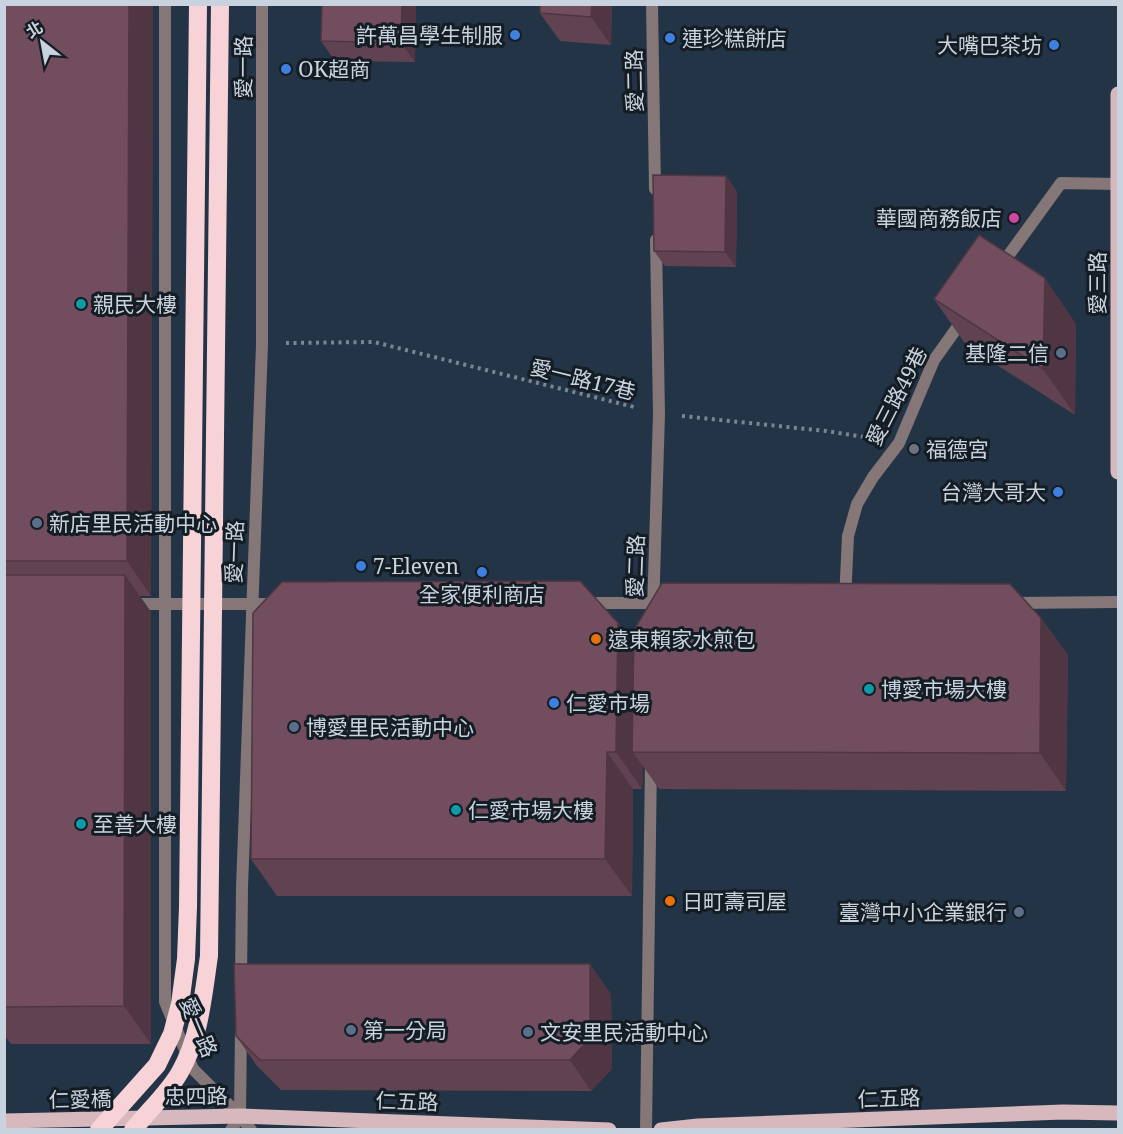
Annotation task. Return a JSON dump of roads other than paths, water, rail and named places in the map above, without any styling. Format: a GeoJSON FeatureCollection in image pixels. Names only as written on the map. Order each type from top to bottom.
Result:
{"type":"FeatureCollection","features":[{"type":"Feature","properties":{"kind":"highway"},"geometry":{"type":"LineString","coordinates":[[99,1130],[157,1065],[172,1034],[180,1004],[186,960],[198,4]]}},
{"type":"Feature","properties":{"kind":"highway"},"geometry":{"type":"LineString","coordinates":[[133,1130],[179,1074],[194,1040],[202,1007],[209,956],[220,4]]}},
{"type":"Feature","properties":{"kind":"main road","name":"愛三路"},"geometry":{"type":"LineString","coordinates":[[1119,94],[1119,472]]}},
{"type":"Feature","properties":{"kind":"main road","name":"仁五路"},"geometry":{"type":"LineString","coordinates":[[661,1130],[710,1126],[1064,1112],[1119,1113]]}},
{"type":"Feature","properties":{"kind":"main road","name":"忠四路"},"geometry":{"type":"LineString","coordinates":[[154,1118],[240,1116]]}},
{"type":"Feature","properties":{"kind":"main road","name":"仁五路"},"geometry":{"type":"LineString","coordinates":[[240,1116],[609,1130]]}},
{"type":"Feature","properties":{"kind":"main road","name":"仁愛橋"},"geometry":{"type":"LineString","coordinates":[[6,1121],[154,1118]]}},
{"type":"Feature","properties":{"kind":"street","name":"愛一路"},"geometry":{"type":"LineString","coordinates":[[165,4],[165,1002],[193,1069],[240,1116]]}},
{"type":"Feature","properties":{"kind":"street","name":"愛一路"},"geometry":{"type":"LineString","coordinates":[[241,990],[242,888],[262,344],[262,4]]}},
{"type":"Feature","properties":{"kind":"street","name":"愛二路"},"geometry":{"type":"LineString","coordinates":[[652,4],[656,203]]}},
{"type":"Feature","properties":{"kind":"street"},"geometry":{"type":"LineString","coordinates":[[994,276],[1061,183],[1118,184]]}},
{"type":"Feature","properties":{"kind":"street","name":"愛二路"},"geometry":{"type":"LineString","coordinates":[[652,627],[659,414],[656,227]]}},
{"type":"Feature","properties":{"kind":"street","name":"愛三路49巷"},"geometry":{"type":"LineString","coordinates":[[844,604],[848,536],[857,504],[898,443],[934,360],[974,304]]}},
{"type":"Feature","properties":{"kind":"street"},"geometry":{"type":"LineString","coordinates":[[1001,603],[1119,602]]}},
{"type":"Feature","properties":{"kind":"street"},"geometry":{"type":"LineString","coordinates":[[570,603],[677,603]]}},
{"type":"Feature","properties":{"kind":"street"},"geometry":{"type":"LineString","coordinates":[[116,604],[287,604]]}},
{"type":"Feature","properties":{"kind":"street"},"geometry":{"type":"LineString","coordinates":[[646,1130],[651,746]]}},
{"type":"Feature","properties":{"kind":"street","name":"愛一路"},"geometry":{"type":"LineString","coordinates":[[240,1116],[241,1013]]}},
{"type":"Feature","properties":{"kind":"street"},"geometry":{"type":"LineString","coordinates":[[231,1130],[240,1116],[251,1130]]}},
{"type":"Feature","properties":{"kind":"place","name":"許萬昌學生制服"},"geometry":{"type":"Point","coordinates":[515,35]}},
{"type":"Feature","properties":{"kind":"place","name":"連珍糕餅店"},"geometry":{"type":"Point","coordinates":[670,38]}},
{"type":"Feature","properties":{"kind":"place","name":"大嘴巴茶坊"},"geometry":{"type":"Point","coordinates":[1054,45]}},
{"type":"Feature","properties":{"kind":"place","name":"OK超商"},"geometry":{"type":"Point","coordinates":[286,69]}},
{"type":"Feature","properties":{"kind":"place","name":"華國商務飯店"},"geometry":{"type":"Point","coordinates":[1014,218]}},
{"type":"Feature","properties":{"kind":"place","name":"親民大樓"},"geometry":{"type":"Point","coordinates":[81,304]}},
{"type":"Feature","properties":{"kind":"place","name":"基隆二信"},"geometry":{"type":"Point","coordinates":[1061,353]}},
{"type":"Feature","properties":{"kind":"place","name":"福德宮"},"geometry":{"type":"Point","coordinates":[914,449]}},
{"type":"Feature","properties":{"kind":"place","name":"台灣大哥大"},"geometry":{"type":"Point","coordinates":[1058,492]}},
{"type":"Feature","properties":{"kind":"place","name":"新店里民活動中心"},"geometry":{"type":"Point","coordinates":[37,523]}},
{"type":"Feature","properties":{"kind":"place","name":"7-Eleven"},"geometry":{"type":"Point","coordinates":[361,566]}},
{"type":"Feature","properties":{"kind":"place","name":"全家便利商店"},"geometry":{"type":"Point","coordinates":[482,572]}},
{"type":"Feature","properties":{"kind":"place","name":"遠東賴家水煎包"},"geometry":{"type":"Point","coordinates":[596,639]}},
{"type":"Feature","properties":{"kind":"place","name":"博愛市場大樓"},"geometry":{"type":"Point","coordinates":[869,689]}},
{"type":"Feature","properties":{"kind":"place","name":"仁愛市場"},"geometry":{"type":"Point","coordinates":[554,703]}},
{"type":"Feature","properties":{"kind":"place","name":"博愛里民活動中心"},"geometry":{"type":"Point","coordinates":[294,727]}},
{"type":"Feature","properties":{"kind":"place","name":"仁愛市場大樓"},"geometry":{"type":"Point","coordinates":[456,810]}},
{"type":"Feature","properties":{"kind":"place","name":"至善大樓"},"geometry":{"type":"Point","coordinates":[81,824]}},
{"type":"Feature","properties":{"kind":"place","name":"日町壽司屋"},"geometry":{"type":"Point","coordinates":[670,901]}},
{"type":"Feature","properties":{"kind":"place","name":"臺灣中小企業銀行"},"geometry":{"type":"Point","coordinates":[1019,912]}},
{"type":"Feature","properties":{"kind":"place","name":"第一分局"},"geometry":{"type":"Point","coordinates":[351,1030]}},
{"type":"Feature","properties":{"kind":"place","name":"文安里民活動中心"},"geometry":{"type":"Point","coordinates":[528,1032]}}]}
